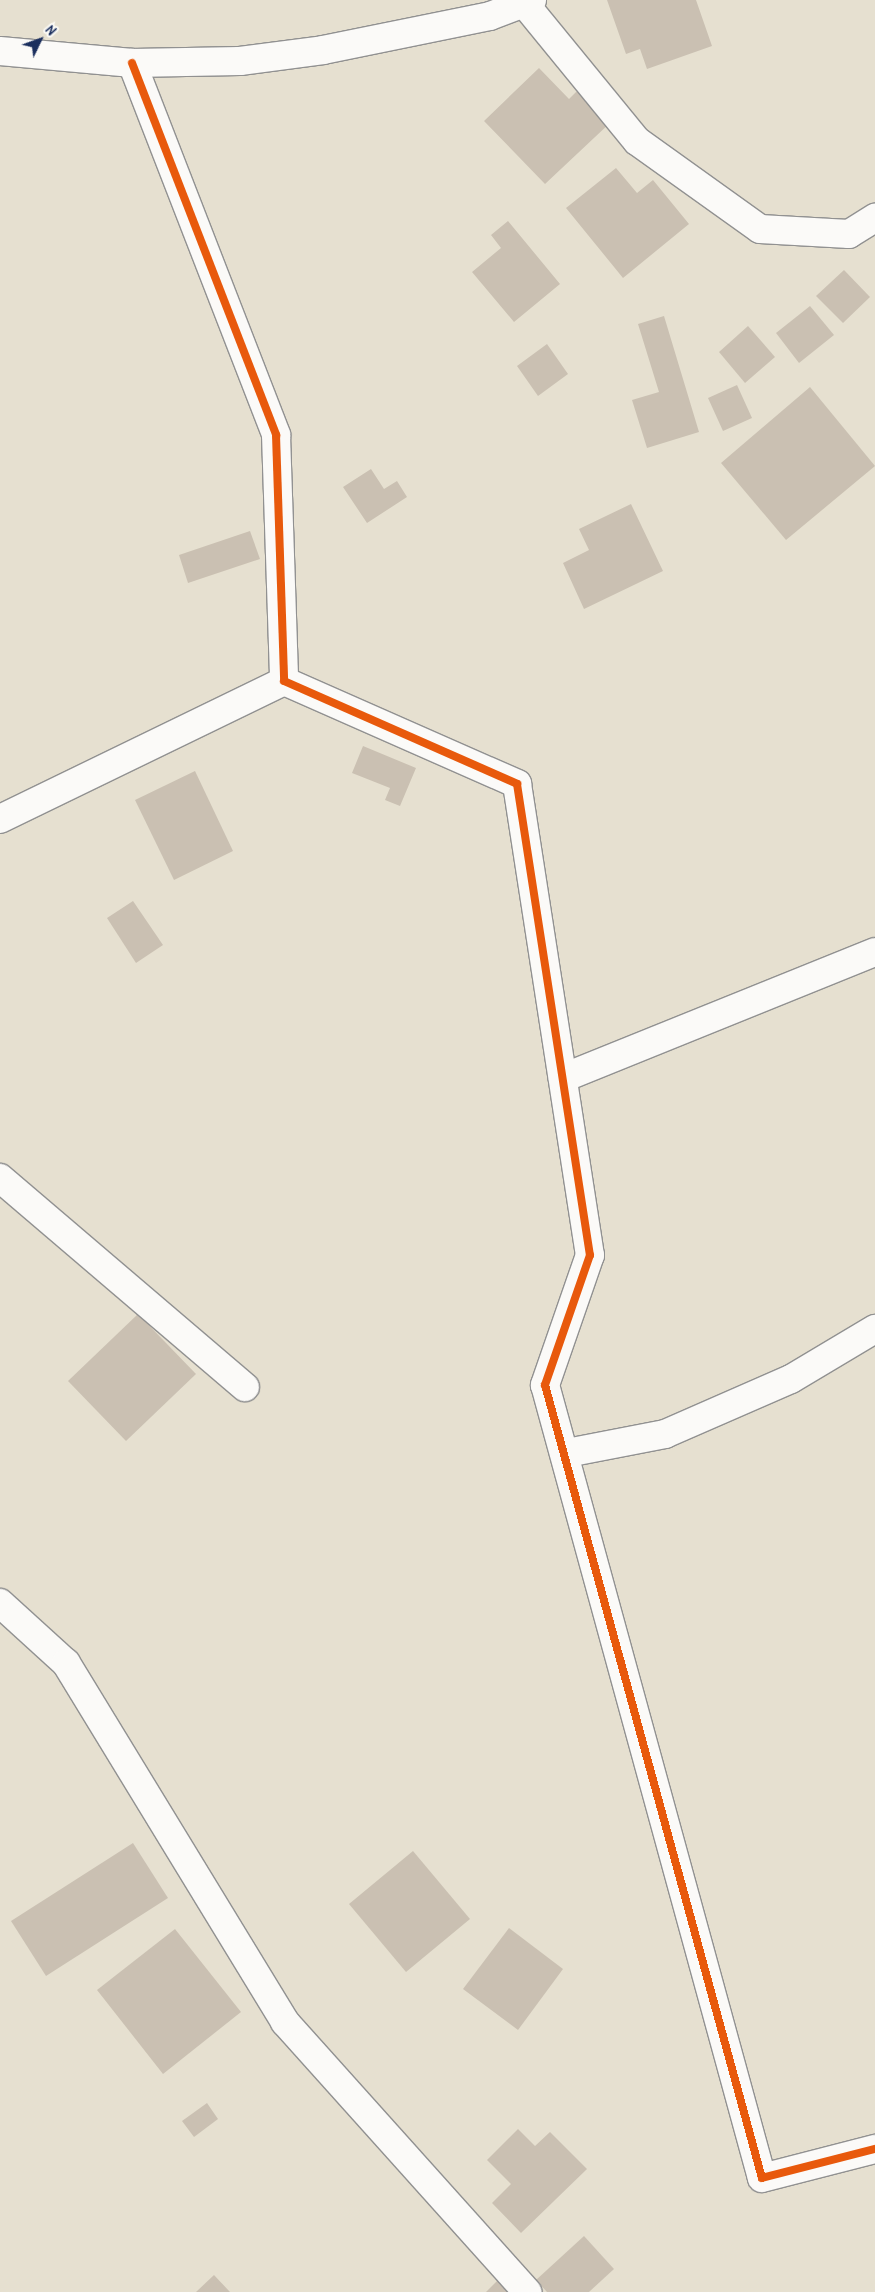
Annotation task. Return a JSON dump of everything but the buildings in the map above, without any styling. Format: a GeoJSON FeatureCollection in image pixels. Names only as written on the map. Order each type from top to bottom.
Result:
{"type":"FeatureCollection","features":[{"type":"Feature","properties":{"kind":"street"},"geometry":{"type":"LineString","coordinates":[[0,51],[132,63],[240,61],[323,50],[490,16],[528,2],[637,141],[760,229],[849,234],[875,218]]}},
{"type":"Feature","properties":{"kind":"street"},"geometry":{"type":"LineString","coordinates":[[132,63],[276,435],[284,681]]}},
{"type":"Feature","properties":{"kind":"street"},"geometry":{"type":"LineString","coordinates":[[0,819],[284,681],[517,784],[590,1255],[545,1384],[566,1454],[762,2178],[875,2149]]}},
{"type":"Feature","properties":{"kind":"street"},"geometry":{"type":"LineString","coordinates":[[563,1078],[875,952]]}},
{"type":"Feature","properties":{"kind":"street"},"geometry":{"type":"LineString","coordinates":[[0,1178],[245,1387]]}},
{"type":"Feature","properties":{"kind":"street"},"geometry":{"type":"LineString","coordinates":[[566,1454],[665,1434],[791,1380],[875,1329]]}},
{"type":"Feature","properties":{"kind":"street"},"geometry":{"type":"LineString","coordinates":[[0,1603],[66,1663],[285,2022],[527,2292]]}},
{"type":"Feature","properties":{"kind":"cycle path"},"geometry":{"type":"LineString","coordinates":[[132,63],[276,435],[284,681],[517,784],[590,1255],[545,1385],[762,2178],[875,2149]]}}]}
